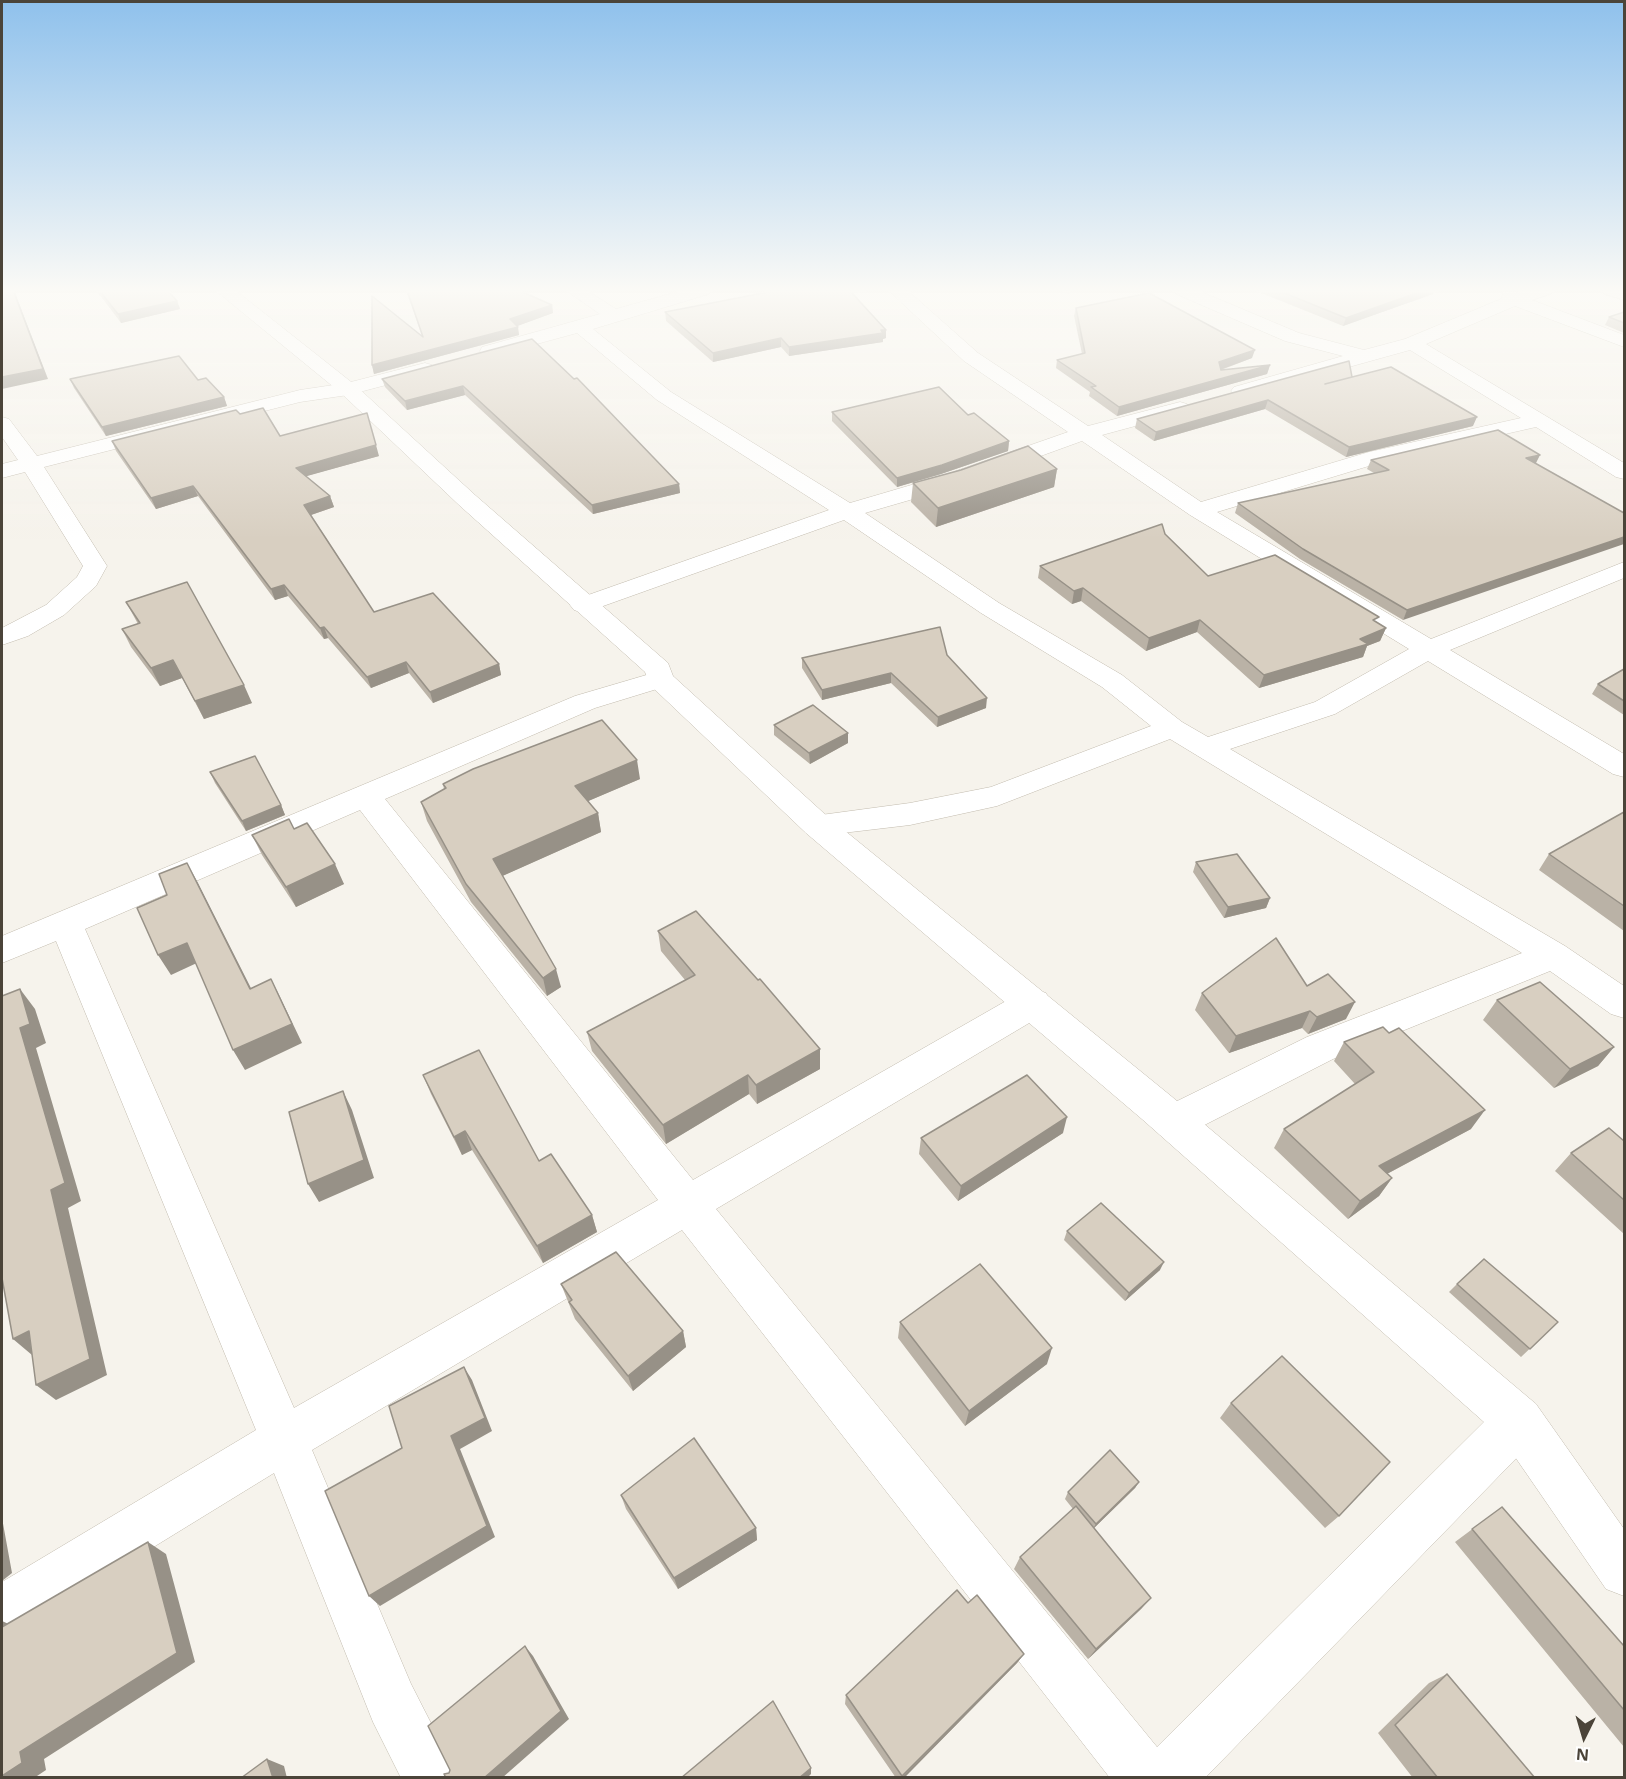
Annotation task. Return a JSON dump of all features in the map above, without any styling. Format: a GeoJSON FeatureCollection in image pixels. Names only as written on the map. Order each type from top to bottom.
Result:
{"type":"FeatureCollection","features":[{"type":"Feature","properties":{"kind":"street"},"geometry":{"type":"LineString","coordinates":[[328,373],[467,501],[658,669],[660,679],[818,825],[1173,1122],[1519,1421],[1624,1571]]}},
{"type":"Feature","properties":{"kind":"street"},"geometry":{"type":"LineString","coordinates":[[2,471],[300,396],[348,389],[407,373]]}},
{"type":"Feature","properties":{"kind":"street"},"geometry":{"type":"LineString","coordinates":[[636,373],[664,396],[847,511],[990,608],[1112,681],[1172,728],[1552,955],[1624,1004]]}},
{"type":"Feature","properties":{"kind":"street"},"geometry":{"type":"LineString","coordinates":[[994,373],[1198,510],[1624,767]]}},
{"type":"Feature","properties":{"kind":"street"},"geometry":{"type":"LineString","coordinates":[[1223,397],[1305,373]]}},
{"type":"Feature","properties":{"kind":"street"},"geometry":{"type":"LineString","coordinates":[[1462,373],[1623,469]]}},
{"type":"Feature","properties":{"kind":"street"},"geometry":{"type":"LineString","coordinates":[[584,604],[847,511],[950,481],[1083,434],[1201,403]]}},
{"type":"Feature","properties":{"kind":"street"},"geometry":{"type":"LineString","coordinates":[[1198,510],[1377,457],[1541,420]]}},
{"type":"Feature","properties":{"kind":"street"},"geometry":{"type":"LineString","coordinates":[[2,423],[31,463],[95,566],[87,581],[55,610],[2,637]]}},
{"type":"Feature","properties":{"kind":"street"},"geometry":{"type":"LineString","coordinates":[[1207,747],[1325,708],[1427,650],[1624,569]]}},
{"type":"Feature","properties":{"kind":"street"},"geometry":{"type":"LineString","coordinates":[[2,950],[585,702],[660,679]]}},
{"type":"Feature","properties":{"kind":"street"},"geometry":{"type":"LineString","coordinates":[[818,825],[910,814],[997,796],[1172,728]]}},
{"type":"Feature","properties":{"kind":"street"},"geometry":{"type":"LineString","coordinates":[[366,796],[688,1206],[1146,1778]]}},
{"type":"Feature","properties":{"kind":"street"},"geometry":{"type":"LineString","coordinates":[[64,923],[284,1440],[392,1703],[431,1778]]}},
{"type":"Feature","properties":{"kind":"street"},"geometry":{"type":"LineString","coordinates":[[1173,1122],[1320,1048],[1552,955]]}},
{"type":"Feature","properties":{"kind":"street"},"geometry":{"type":"LineString","coordinates":[[2,1611],[284,1440],[1033,1003]]}},
{"type":"Feature","properties":{"kind":"street"},"geometry":{"type":"LineString","coordinates":[[1166,1778],[1519,1421]]}},
{"type":"Feature","properties":{"kind":"building"},"geometry":{"type":"Polygon","coordinates":[[[2,373],[22,373],[2,377],[2,373]]]}},
{"type":"Feature","properties":{"kind":"building"},"geometry":{"type":"Polygon","coordinates":[[[98,373],[192,373],[198,380],[206,378],[224,397],[102,427],[70,379],[98,373]]]}},
{"type":"Feature","properties":{"kind":"building"},"geometry":{"type":"Polygon","coordinates":[[[404,373],[568,373],[574,379],[577,378],[679,484],[592,505],[463,386],[405,401],[382,379],[404,373]]]}},
{"type":"Feature","properties":{"kind":"building"},"geometry":{"type":"Polygon","coordinates":[[[1077,373],[1241,373],[1119,407],[1091,387],[1096,386],[1077,373]]]}},
{"type":"Feature","properties":{"kind":"building"},"geometry":{"type":"Polygon","coordinates":[[[1305,373],[1351,373],[1352,377],[1325,384],[1368,373],[1401,373],[1477,417],[1349,447],[1268,400],[1156,432],[1137,419],[1305,373]]]}},
{"type":"Feature","properties":{"kind":"building"},"geometry":{"type":"Polygon","coordinates":[[[939,387],[968,415],[974,413],[1009,441],[897,478],[832,412],[939,387]]]}},
{"type":"Feature","properties":{"kind":"building"},"geometry":{"type":"Polygon","coordinates":[[[263,408],[280,436],[367,413],[376,445],[296,468],[330,496],[304,505],[374,612],[433,593],[499,664],[430,692],[406,662],[367,677],[324,627],[320,628],[284,585],[271,589],[193,486],[151,498],[112,441],[236,410],[240,414],[263,408]]]}},
{"type":"Feature","properties":{"kind":"building"},"geometry":{"type":"Polygon","coordinates":[[[1498,430],[1540,455],[1526,458],[1624,513],[1624,537],[1407,610],[1303,549],[1238,503],[1389,470],[1371,460],[1498,430]]]}},
{"type":"Feature","properties":{"kind":"building"},"geometry":{"type":"Polygon","coordinates":[[[1028,446],[1057,469],[938,508],[913,483],[961,470],[1028,446]]]}},
{"type":"Feature","properties":{"kind":"building"},"geometry":{"type":"Polygon","coordinates":[[[1162,524],[1165,534],[1208,576],[1275,555],[1379,617],[1373,620],[1386,628],[1360,639],[1368,644],[1264,675],[1200,620],[1149,638],[1083,588],[1074,591],[1040,566],[1162,524]]]}},
{"type":"Feature","properties":{"kind":"building"},"geometry":{"type":"Polygon","coordinates":[[[187,582],[244,685],[195,701],[173,660],[151,668],[122,629],[140,623],[126,602],[187,582]]]}},
{"type":"Feature","properties":{"kind":"building"},"geometry":{"type":"Polygon","coordinates":[[[940,627],[947,655],[987,698],[938,717],[891,673],[822,690],[802,658],[940,627]]]}},
{"type":"Feature","properties":{"kind":"building"},"geometry":{"type":"Polygon","coordinates":[[[1624,669],[1624,701],[1598,684],[1624,669]]]}},
{"type":"Feature","properties":{"kind":"building"},"geometry":{"type":"Polygon","coordinates":[[[813,705],[848,733],[809,753],[774,725],[813,705]]]}},
{"type":"Feature","properties":{"kind":"building"},"geometry":{"type":"Polygon","coordinates":[[[602,720],[637,760],[575,786],[598,813],[493,859],[556,969],[543,978],[466,884],[421,802],[446,788],[443,784],[473,769],[602,720]]]}},
{"type":"Feature","properties":{"kind":"building"},"geometry":{"type":"Polygon","coordinates":[[[255,756],[281,805],[242,821],[210,772],[255,756]]]}},
{"type":"Feature","properties":{"kind":"building"},"geometry":{"type":"Polygon","coordinates":[[[1624,812],[1624,906],[1549,854],[1624,812]]]}},
{"type":"Feature","properties":{"kind":"building"},"geometry":{"type":"Polygon","coordinates":[[[289,819],[294,829],[307,823],[335,864],[286,887],[252,835],[289,819]]]}},
{"type":"Feature","properties":{"kind":"building"},"geometry":{"type":"Polygon","coordinates":[[[1237,854],[1270,898],[1228,907],[1196,862],[1237,854]]]}},
{"type":"Feature","properties":{"kind":"building"},"geometry":{"type":"Polygon","coordinates":[[[187,863],[250,989],[271,979],[292,1024],[233,1050],[187,943],[158,955],[137,908],[167,895],[159,874],[187,863]]]}},
{"type":"Feature","properties":{"kind":"building"},"geometry":{"type":"Polygon","coordinates":[[[696,911],[758,980],[760,979],[820,1049],[756,1085],[748,1075],[663,1125],[587,1032],[695,975],[658,931],[696,911]]]}},
{"type":"Feature","properties":{"kind":"building"},"geometry":{"type":"Polygon","coordinates":[[[1276,938],[1307,986],[1328,974],[1355,1002],[1317,1017],[1310,1011],[1236,1036],[1202,993],[1276,938]]]}},
{"type":"Feature","properties":{"kind":"building"},"geometry":{"type":"Polygon","coordinates":[[[1540,982],[1614,1047],[1570,1069],[1497,1000],[1540,982]]]}},
{"type":"Feature","properties":{"kind":"building"},"geometry":{"type":"Polygon","coordinates":[[[20,989],[30,1024],[20,1028],[65,1183],[51,1190],[90,1359],[36,1385],[29,1331],[13,1339],[2,1278],[2,996],[20,989]]]}},
{"type":"Feature","properties":{"kind":"building"},"geometry":{"type":"Polygon","coordinates":[[[1383,1027],[1389,1033],[1399,1028],[1485,1110],[1379,1166],[1392,1178],[1360,1201],[1284,1129],[1374,1072],[1344,1042],[1383,1027]]]}},
{"type":"Feature","properties":{"kind":"building"},"geometry":{"type":"Polygon","coordinates":[[[479,1050],[539,1161],[551,1154],[592,1215],[537,1246],[465,1131],[454,1137],[423,1075],[479,1050]]]}},
{"type":"Feature","properties":{"kind":"building"},"geometry":{"type":"Polygon","coordinates":[[[1027,1075],[1067,1117],[961,1186],[921,1138],[1027,1075]]]}},
{"type":"Feature","properties":{"kind":"building"},"geometry":{"type":"Polygon","coordinates":[[[343,1091],[364,1160],[308,1184],[289,1112],[343,1091]]]}},
{"type":"Feature","properties":{"kind":"building"},"geometry":{"type":"Polygon","coordinates":[[[1609,1128],[1624,1141],[1624,1200],[1571,1153],[1609,1128]]]}},
{"type":"Feature","properties":{"kind":"building"},"geometry":{"type":"Polygon","coordinates":[[[1101,1203],[1164,1262],[1129,1293],[1067,1231],[1101,1203]]]}},
{"type":"Feature","properties":{"kind":"building"},"geometry":{"type":"Polygon","coordinates":[[[616,1252],[683,1331],[628,1376],[569,1302],[572,1300],[561,1284],[616,1252]]]}},
{"type":"Feature","properties":{"kind":"building"},"geometry":{"type":"Polygon","coordinates":[[[1484,1259],[1558,1322],[1530,1349],[1457,1284],[1484,1259]]]}},
{"type":"Feature","properties":{"kind":"building"},"geometry":{"type":"Polygon","coordinates":[[[980,1264],[1052,1348],[969,1411],[900,1322],[980,1264]]]}},
{"type":"Feature","properties":{"kind":"building"},"geometry":{"type":"Polygon","coordinates":[[[1282,1356],[1390,1462],[1339,1516],[1231,1403],[1282,1356]]]}},
{"type":"Feature","properties":{"kind":"building"},"geometry":{"type":"Polygon","coordinates":[[[464,1367],[485,1418],[451,1436],[487,1526],[369,1596],[325,1491],[402,1448],[389,1406],[464,1367]]]}},
{"type":"Feature","properties":{"kind":"building"},"geometry":{"type":"Polygon","coordinates":[[[694,1438],[756,1528],[674,1578],[621,1495],[694,1438]]]}},
{"type":"Feature","properties":{"kind":"building"},"geometry":{"type":"Polygon","coordinates":[[[1110,1450],[1139,1482],[1096,1524],[1068,1492],[1110,1450]]]}},
{"type":"Feature","properties":{"kind":"building"},"geometry":{"type":"Polygon","coordinates":[[[1076,1506],[1151,1598],[1096,1649],[1020,1557],[1076,1506]]]}},
{"type":"Feature","properties":{"kind":"building"},"geometry":{"type":"Polygon","coordinates":[[[1502,1507],[1624,1646],[1624,1710],[1472,1529],[1502,1507]]]}},
{"type":"Feature","properties":{"kind":"building"},"geometry":{"type":"Polygon","coordinates":[[[148,1542],[177,1653],[20,1752],[22,1763],[2,1776],[2,1627],[148,1542]]]}},
{"type":"Feature","properties":{"kind":"building"},"geometry":{"type":"Polygon","coordinates":[[[957,1590],[968,1603],[977,1595],[1024,1654],[902,1776],[846,1695],[957,1590]]]}},
{"type":"Feature","properties":{"kind":"building"},"geometry":{"type":"Polygon","coordinates":[[[525,1646],[561,1711],[484,1778],[446,1778],[444,1774],[449,1773],[450,1770],[428,1726],[525,1646]]]}},
{"type":"Feature","properties":{"kind":"building"},"geometry":{"type":"Polygon","coordinates":[[[1447,1674],[1535,1778],[1438,1778],[1395,1725],[1447,1674]]]}},
{"type":"Feature","properties":{"kind":"building"},"geometry":{"type":"Polygon","coordinates":[[[773,1701],[811,1768],[799,1778],[681,1778],[773,1701]]]}},
{"type":"Feature","properties":{"kind":"building"},"geometry":{"type":"Polygon","coordinates":[[[267,1759],[273,1778],[241,1778],[267,1759]]]}}]}
